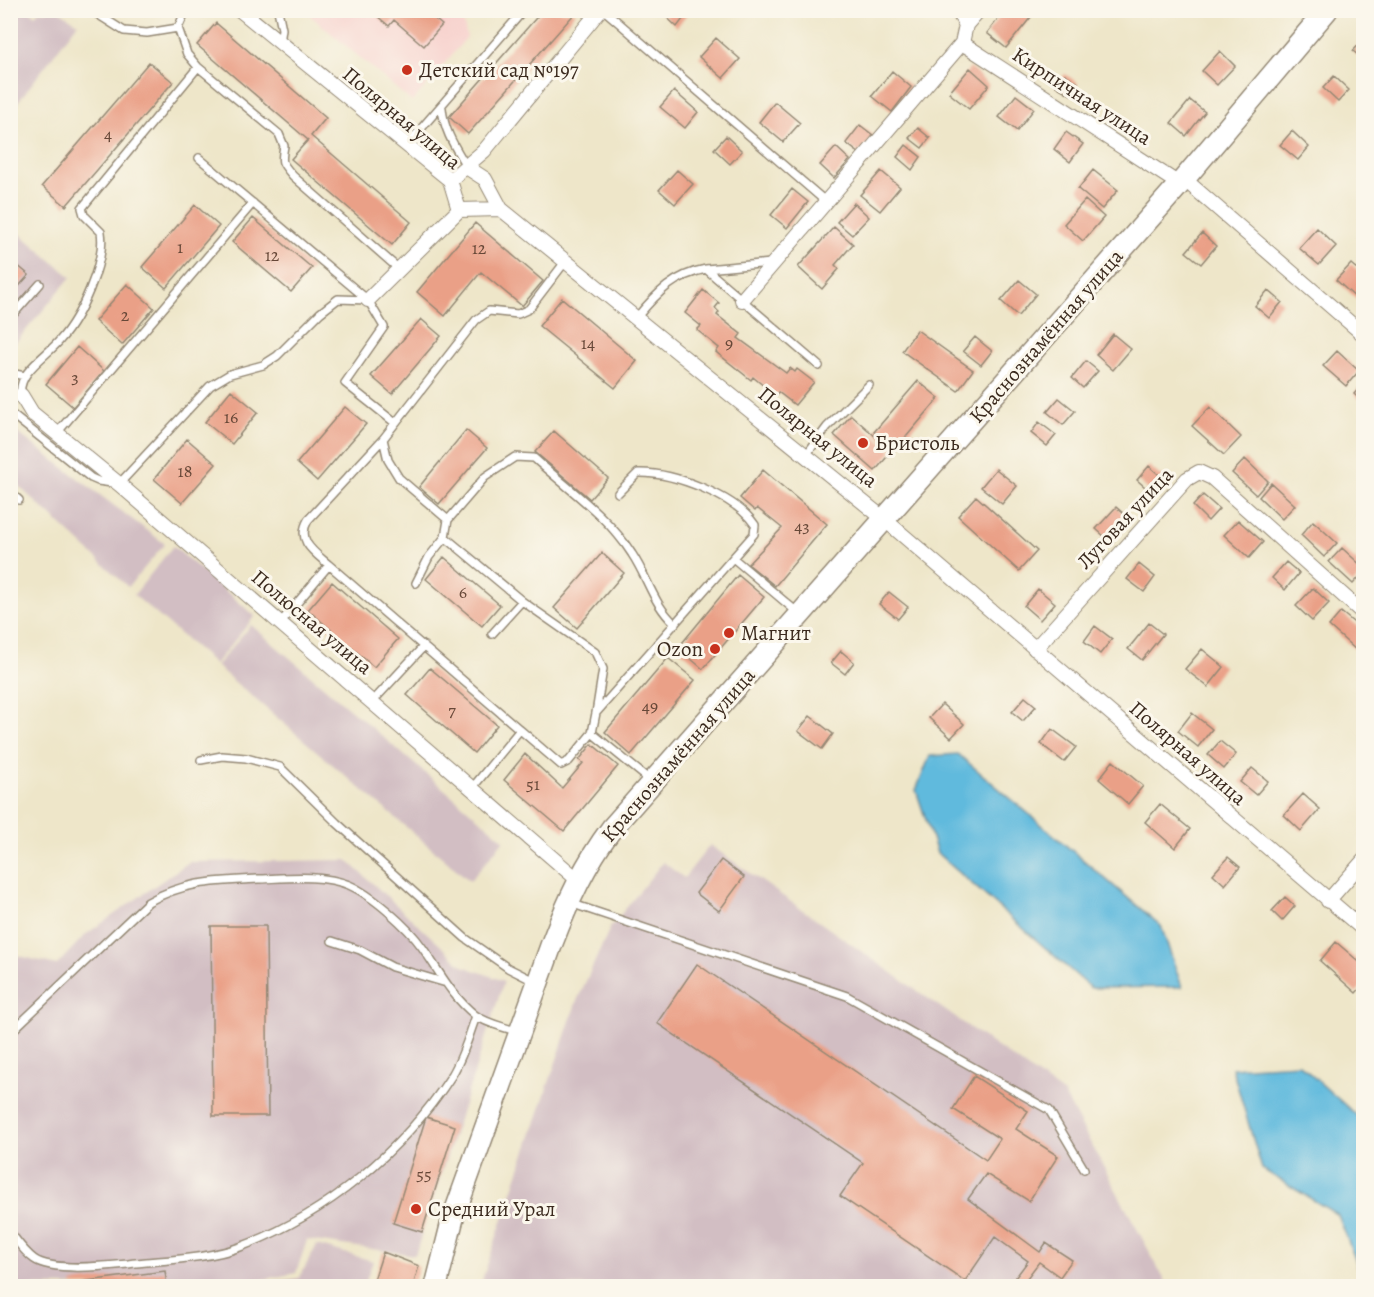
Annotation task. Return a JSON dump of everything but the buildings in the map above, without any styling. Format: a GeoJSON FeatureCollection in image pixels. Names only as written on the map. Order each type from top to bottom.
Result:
{"type":"FeatureCollection","features":[{"type":"Feature","properties":{"kind":"main road","name":"Краснознамённая улица"},"geometry":{"type":"LineString","coordinates":[[436,1287],[453,1218],[567,902],[578,880],[612,828],[1181,182],[1327,10]]}},
{"type":"Feature","properties":{"kind":"street","name":"Полярная улица"},"geometry":{"type":"LineString","coordinates":[[240,10],[406,147],[450,180],[459,210]]}},
{"type":"Feature","properties":{"kind":"street"},"geometry":{"type":"LineString","coordinates":[[450,180],[468,168],[602,10]]}},
{"type":"Feature","properties":{"kind":"street"},"geometry":{"type":"LineString","coordinates":[[957,10],[966,25]]}},
{"type":"Feature","properties":{"kind":"street"},"geometry":{"type":"LineString","coordinates":[[742,300],[771,263],[962,43],[966,25],[979,10]]}},
{"type":"Feature","properties":{"kind":"street","name":"Кирпичная улица"},"geometry":{"type":"LineString","coordinates":[[962,43],[1181,182],[1364,335]]}},
{"type":"Feature","properties":{"kind":"street"},"geometry":{"type":"LineString","coordinates":[[368,300],[459,210],[501,209],[485,179],[468,168]]}},
{"type":"Feature","properties":{"kind":"street","name":"Полярная улица"},"geometry":{"type":"LineString","coordinates":[[501,209],[884,519],[1364,930]]}},
{"type":"Feature","properties":{"kind":"street","name":"Полюсная улица"},"geometry":{"type":"LineString","coordinates":[[21,395],[32,413],[374,701],[578,880]]}},
{"type":"Feature","properties":{"kind":"street","name":"Луговая улица"},"geometry":{"type":"LineString","coordinates":[[1035,649],[1187,479],[1199,472],[1212,478],[1364,614]]}},
{"type":"Feature","properties":{"kind":"street"},"geometry":{"type":"LineString","coordinates":[[1328,900],[1364,860]]}},
{"type":"Feature","properties":{"kind":"lane"},"geometry":{"type":"LineString","coordinates":[[91,10],[124,31],[147,33],[178,28]]}},
{"type":"Feature","properties":{"kind":"lane"},"geometry":{"type":"LineString","coordinates":[[186,10],[178,28],[187,54],[198,67],[279,134],[284,146],[280,156],[293,176],[400,270]]}},
{"type":"Feature","properties":{"kind":"lane"},"geometry":{"type":"LineString","coordinates":[[278,10],[282,29],[280,44]]}},
{"type":"Feature","properties":{"kind":"lane"},"geometry":{"type":"LineString","coordinates":[[406,147],[525,10]]}},
{"type":"Feature","properties":{"kind":"lane"},"geometry":{"type":"LineString","coordinates":[[602,10],[825,201]]}},
{"type":"Feature","properties":{"kind":"lane"},"geometry":{"type":"LineString","coordinates":[[21,395],[20,387],[25,376],[61,339],[74,320],[100,260],[101,232],[84,215],[82,208],[198,67]]}},
{"type":"Feature","properties":{"kind":"lane"},"geometry":{"type":"LineString","coordinates":[[442,108],[444,124],[450,139],[468,168]]}},
{"type":"Feature","properties":{"kind":"lane"},"geometry":{"type":"LineString","coordinates":[[199,158],[368,300],[384,327],[345,382],[394,422]]}},
{"type":"Feature","properties":{"kind":"lane"},"geometry":{"type":"LineString","coordinates":[[57,433],[252,203]]}},
{"type":"Feature","properties":{"kind":"lane"},"geometry":{"type":"LineString","coordinates":[[445,537],[522,601],[595,652],[603,669],[592,733],[569,761],[561,765],[519,731],[329,565],[305,543],[304,527],[382,439],[482,314],[489,311],[518,314],[529,309],[566,262]]}},
{"type":"Feature","properties":{"kind":"lane"},"geometry":{"type":"LineString","coordinates":[[637,317],[668,284],[684,275],[729,265],[771,263]]}},
{"type":"Feature","properties":{"kind":"lane"},"geometry":{"type":"LineString","coordinates":[[706,269],[819,366]]}},
{"type":"Feature","properties":{"kind":"lane"},"geometry":{"type":"LineString","coordinates":[[10,318],[40,284]]}},
{"type":"Feature","properties":{"kind":"lane"},"geometry":{"type":"LineString","coordinates":[[10,413],[91,478],[119,484],[210,386],[231,374],[263,365],[277,356],[320,313],[338,299],[368,300]]}},
{"type":"Feature","properties":{"kind":"lane"},"geometry":{"type":"LineString","coordinates":[[10,373],[25,376]]}},
{"type":"Feature","properties":{"kind":"lane"},"geometry":{"type":"LineString","coordinates":[[806,455],[827,427],[869,385]]}},
{"type":"Feature","properties":{"kind":"lane"},"geometry":{"type":"LineString","coordinates":[[382,439],[393,471],[448,520]]}},
{"type":"Feature","properties":{"kind":"lane"},"geometry":{"type":"LineString","coordinates":[[416,583],[429,557],[445,537],[448,520],[485,477],[504,462],[515,457],[534,458],[611,527],[636,560],[662,612],[675,624]]}},
{"type":"Feature","properties":{"kind":"lane"},"geometry":{"type":"LineString","coordinates":[[596,713],[754,534],[755,525],[748,514],[726,497],[647,473],[638,473],[618,493]]}},
{"type":"Feature","properties":{"kind":"lane"},"geometry":{"type":"LineString","coordinates":[[10,492],[19,500]]}},
{"type":"Feature","properties":{"kind":"lane"},"geometry":{"type":"LineString","coordinates":[[733,558],[800,615]]}},
{"type":"Feature","properties":{"kind":"lane"},"geometry":{"type":"LineString","coordinates":[[280,622],[329,565]]}},
{"type":"Feature","properties":{"kind":"lane"},"geometry":{"type":"LineString","coordinates":[[492,634],[522,601]]}},
{"type":"Feature","properties":{"kind":"lane"},"geometry":{"type":"LineString","coordinates":[[374,701],[423,646]]}},
{"type":"Feature","properties":{"kind":"lane"},"geometry":{"type":"LineString","coordinates":[[473,787],[519,731]]}},
{"type":"Feature","properties":{"kind":"lane"},"geometry":{"type":"LineString","coordinates":[[592,733],[652,782]]}},
{"type":"Feature","properties":{"kind":"lane"},"geometry":{"type":"LineString","coordinates":[[201,760],[222,756],[246,758],[280,767],[337,823],[465,938],[508,968],[539,984]]}},
{"type":"Feature","properties":{"kind":"lane"},"geometry":{"type":"LineString","coordinates":[[10,1033],[148,902],[171,889],[210,881],[324,879],[349,886],[378,905],[413,937],[443,982],[476,1016],[520,1033]]}},
{"type":"Feature","properties":{"kind":"lane"},"geometry":{"type":"LineString","coordinates":[[567,902],[619,917],[847,996],[1049,1110],[1084,1169]]}},
{"type":"Feature","properties":{"kind":"lane"},"geometry":{"type":"LineString","coordinates":[[332,941],[360,950],[392,967],[443,982]]}},
{"type":"Feature","properties":{"kind":"lane"},"geometry":{"type":"LineString","coordinates":[[10,1232],[36,1261],[58,1266],[108,1266],[184,1257],[238,1248],[264,1236],[330,1200],[363,1175],[401,1138],[453,1074],[476,1016]]}},
{"type":"Feature","properties":{"kind":"shaded area"},"geometry":{"type":"Polygon","coordinates":[[[11,10],[30,11],[35,15],[39,11],[59,11],[78,23],[11,111],[11,10]]]}},
{"type":"Feature","properties":{"kind":"shaded area","name":"Детский сад №197"},"geometry":{"type":"Polygon","coordinates":[[[305,11],[461,11],[467,37],[412,102],[305,11]]]}},
{"type":"Feature","properties":{"kind":"shaded area"},"geometry":{"type":"Polygon","coordinates":[[[11,226],[71,277],[11,348],[11,226]]]}},
{"type":"Feature","properties":{"kind":"shaded area"},"geometry":{"type":"Polygon","coordinates":[[[11,428],[165,544],[128,587],[11,479],[11,428]]]}},
{"type":"Feature","properties":{"kind":"shaded area"},"geometry":{"type":"Polygon","coordinates":[[[173,546],[255,616],[215,664],[134,595],[173,546]]]}},
{"type":"Feature","properties":{"kind":"shaded area"},"geometry":{"type":"Polygon","coordinates":[[[251,625],[504,840],[470,881],[216,666],[251,625]]]}},
{"type":"Feature","properties":{"kind":"shaded area"},"geometry":{"type":"Polygon","coordinates":[[[710,845],[1064,1094],[1168,1286],[492,1286],[482,1280],[576,1003],[610,928],[663,862],[684,878],[710,845]]]}},
{"type":"Feature","properties":{"kind":"shaded area"},"geometry":{"type":"Polygon","coordinates":[[[347,860],[463,966],[504,981],[415,1255],[307,1240],[296,1273],[231,1286],[11,1286],[11,954],[57,965],[85,935],[189,862],[347,860]]]}},
{"type":"Feature","properties":{"kind":"shaded area"},"geometry":{"type":"Polygon","coordinates":[[[317,1245],[373,1261],[364,1286],[242,1286],[299,1278],[317,1245]]]}},
{"type":"Feature","properties":{"kind":"water"},"geometry":{"type":"Polygon","coordinates":[[[958,754],[1161,926],[1182,987],[1091,988],[937,853],[916,790],[930,756],[958,754]]]}},
{"type":"Feature","properties":{"kind":"water"},"geometry":{"type":"Polygon","coordinates":[[[1299,1064],[1363,1121],[1363,1286],[1354,1286],[1362,1277],[1338,1215],[1262,1169],[1232,1068],[1299,1064]]]}},
{"type":"Feature","properties":{"kind":"place","name":"Детский сад №197"},"geometry":{"type":"Point","coordinates":[407,70]}},
{"type":"Feature","properties":{"kind":"place","name":"Бристоль"},"geometry":{"type":"Point","coordinates":[863,443]}},
{"type":"Feature","properties":{"kind":"place","name":"Магнит"},"geometry":{"type":"Point","coordinates":[729,633]}},
{"type":"Feature","properties":{"kind":"place","name":"Ozon"},"geometry":{"type":"Point","coordinates":[715,649]}},
{"type":"Feature","properties":{"kind":"place","name":"Средний Урал"},"geometry":{"type":"Point","coordinates":[416,1209]}}]}
